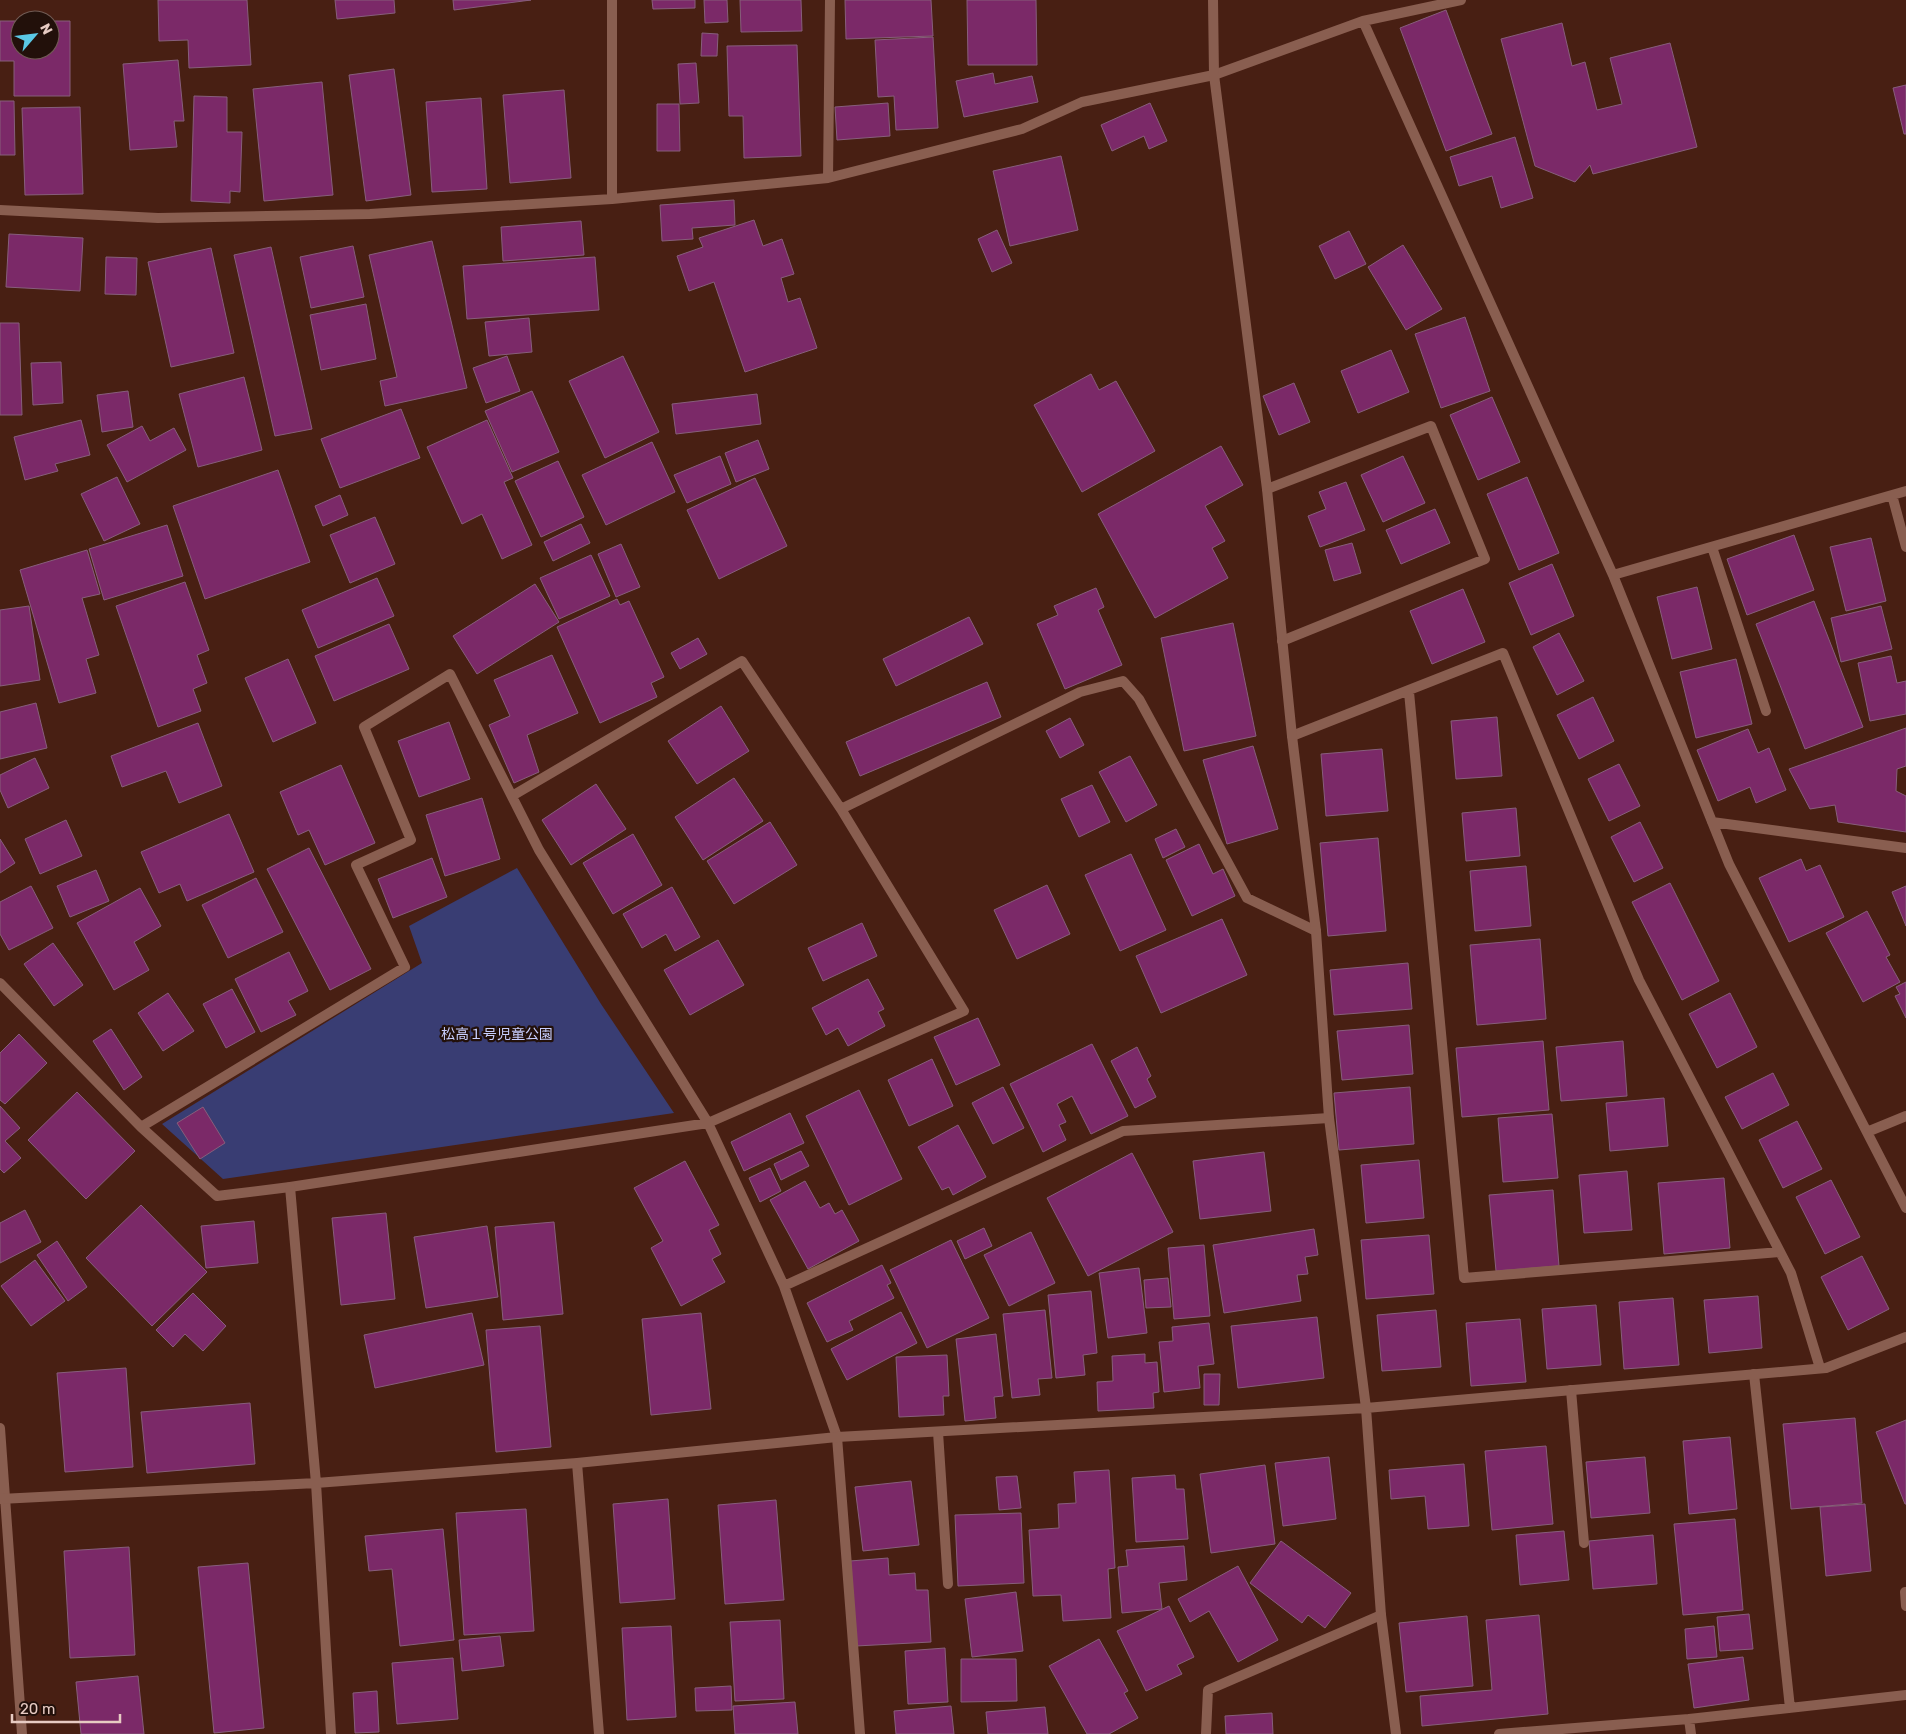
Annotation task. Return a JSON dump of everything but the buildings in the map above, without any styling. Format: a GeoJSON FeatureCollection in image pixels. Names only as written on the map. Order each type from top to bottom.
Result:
{"type":"FeatureCollection","features":[{"type":"Feature","properties":{"kind":"street"},"geometry":{"type":"LineString","coordinates":[[612,0],[612,199]]}},
{"type":"Feature","properties":{"kind":"street"},"geometry":{"type":"LineString","coordinates":[[828,178],[830,0]]}},
{"type":"Feature","properties":{"kind":"street"},"geometry":{"type":"LineString","coordinates":[[1213,0],[1214,75],[1267,489],[1292,736],[1316,930],[1329,1118],[1366,1408],[1381,1615],[1396,1734]]}},
{"type":"Feature","properties":{"kind":"street"},"geometry":{"type":"LineString","coordinates":[[0,210],[158,218],[370,214],[612,199],[828,178],[1022,129],[1082,102],[1214,75],[1363,21],[1461,0]]}},
{"type":"Feature","properties":{"kind":"street"},"geometry":{"type":"LineString","coordinates":[[1363,21],[1613,575],[1729,864],[1906,1208]]}},
{"type":"Feature","properties":{"kind":"street"},"geometry":{"type":"LineString","coordinates":[[1267,489],[1431,426],[1485,559],[1282,641]]}},
{"type":"Feature","properties":{"kind":"street"},"geometry":{"type":"LineString","coordinates":[[1613,575],[1906,491]]}},
{"type":"Feature","properties":{"kind":"street"},"geometry":{"type":"LineString","coordinates":[[1892,495],[1906,547]]}},
{"type":"Feature","properties":{"kind":"street"},"geometry":{"type":"LineString","coordinates":[[1712,547],[1766,711]]}},
{"type":"Feature","properties":{"kind":"street"},"geometry":{"type":"LineString","coordinates":[[1292,736],[1409,692],[1503,653],[1639,980],[1791,1273],[1820,1368]]}},
{"type":"Feature","properties":{"kind":"street"},"geometry":{"type":"LineString","coordinates":[[0,983],[141,1127],[218,1196],[290,1187],[708,1122],[964,1011],[841,809],[742,661],[512,796]]}},
{"type":"Feature","properties":{"kind":"street"},"geometry":{"type":"LineString","coordinates":[[141,1127],[405,967],[356,864],[411,840],[364,727],[450,674],[539,850],[708,1122],[784,1286],[837,1437],[860,1734]]}},
{"type":"Feature","properties":{"kind":"street"},"geometry":{"type":"LineString","coordinates":[[841,809],[1080,692],[1123,681],[1139,700],[1247,898],[1316,930]]}},
{"type":"Feature","properties":{"kind":"street"},"geometry":{"type":"LineString","coordinates":[[1409,692],[1464,1278],[1780,1252]]}},
{"type":"Feature","properties":{"kind":"street"},"geometry":{"type":"LineString","coordinates":[[1712,822],[1906,848]]}},
{"type":"Feature","properties":{"kind":"street"},"geometry":{"type":"LineString","coordinates":[[1867,1132],[1906,1116]]}},
{"type":"Feature","properties":{"kind":"street"},"geometry":{"type":"LineString","coordinates":[[784,1286],[1123,1131],[1329,1118]]}},
{"type":"Feature","properties":{"kind":"street"},"geometry":{"type":"LineString","coordinates":[[290,1187],[316,1483],[330,1734]]}},
{"type":"Feature","properties":{"kind":"street"},"geometry":{"type":"LineString","coordinates":[[2,1499],[316,1483],[577,1463],[837,1437],[1366,1408],[1820,1368],[1906,1337]]}},
{"type":"Feature","properties":{"kind":"street"},"geometry":{"type":"LineString","coordinates":[[1754,1374],[1790,1708]]}},
{"type":"Feature","properties":{"kind":"street"},"geometry":{"type":"LineString","coordinates":[[1571,1390],[1584,1543]]}},
{"type":"Feature","properties":{"kind":"street"},"geometry":{"type":"LineString","coordinates":[[0,1428],[2,1499],[22,1734]]}},
{"type":"Feature","properties":{"kind":"street"},"geometry":{"type":"LineString","coordinates":[[938,1432],[948,1584]]}},
{"type":"Feature","properties":{"kind":"street"},"geometry":{"type":"LineString","coordinates":[[577,1463],[599,1734]]}},
{"type":"Feature","properties":{"kind":"street"},"geometry":{"type":"LineString","coordinates":[[1905,1592],[1906,1606]]}},
{"type":"Feature","properties":{"kind":"street"},"geometry":{"type":"LineString","coordinates":[[1206,1734],[1208,1690],[1381,1615]]}},
{"type":"Feature","properties":{"kind":"street"},"geometry":{"type":"LineString","coordinates":[[1499,1734],[1689,1719],[1906,1695]]}},
{"type":"Feature","properties":{"kind":"street"},"geometry":{"type":"LineString","coordinates":[[1689,1719],[1691,1734]]}},
{"type":"Feature","properties":{"kind":"green space","name":"松高１号児童公園"},"geometry":{"type":"Polygon","coordinates":[[[517,868],[601,1004],[674,1113],[223,1179],[162,1124],[422,963],[409,926],[517,868]]]}}]}
